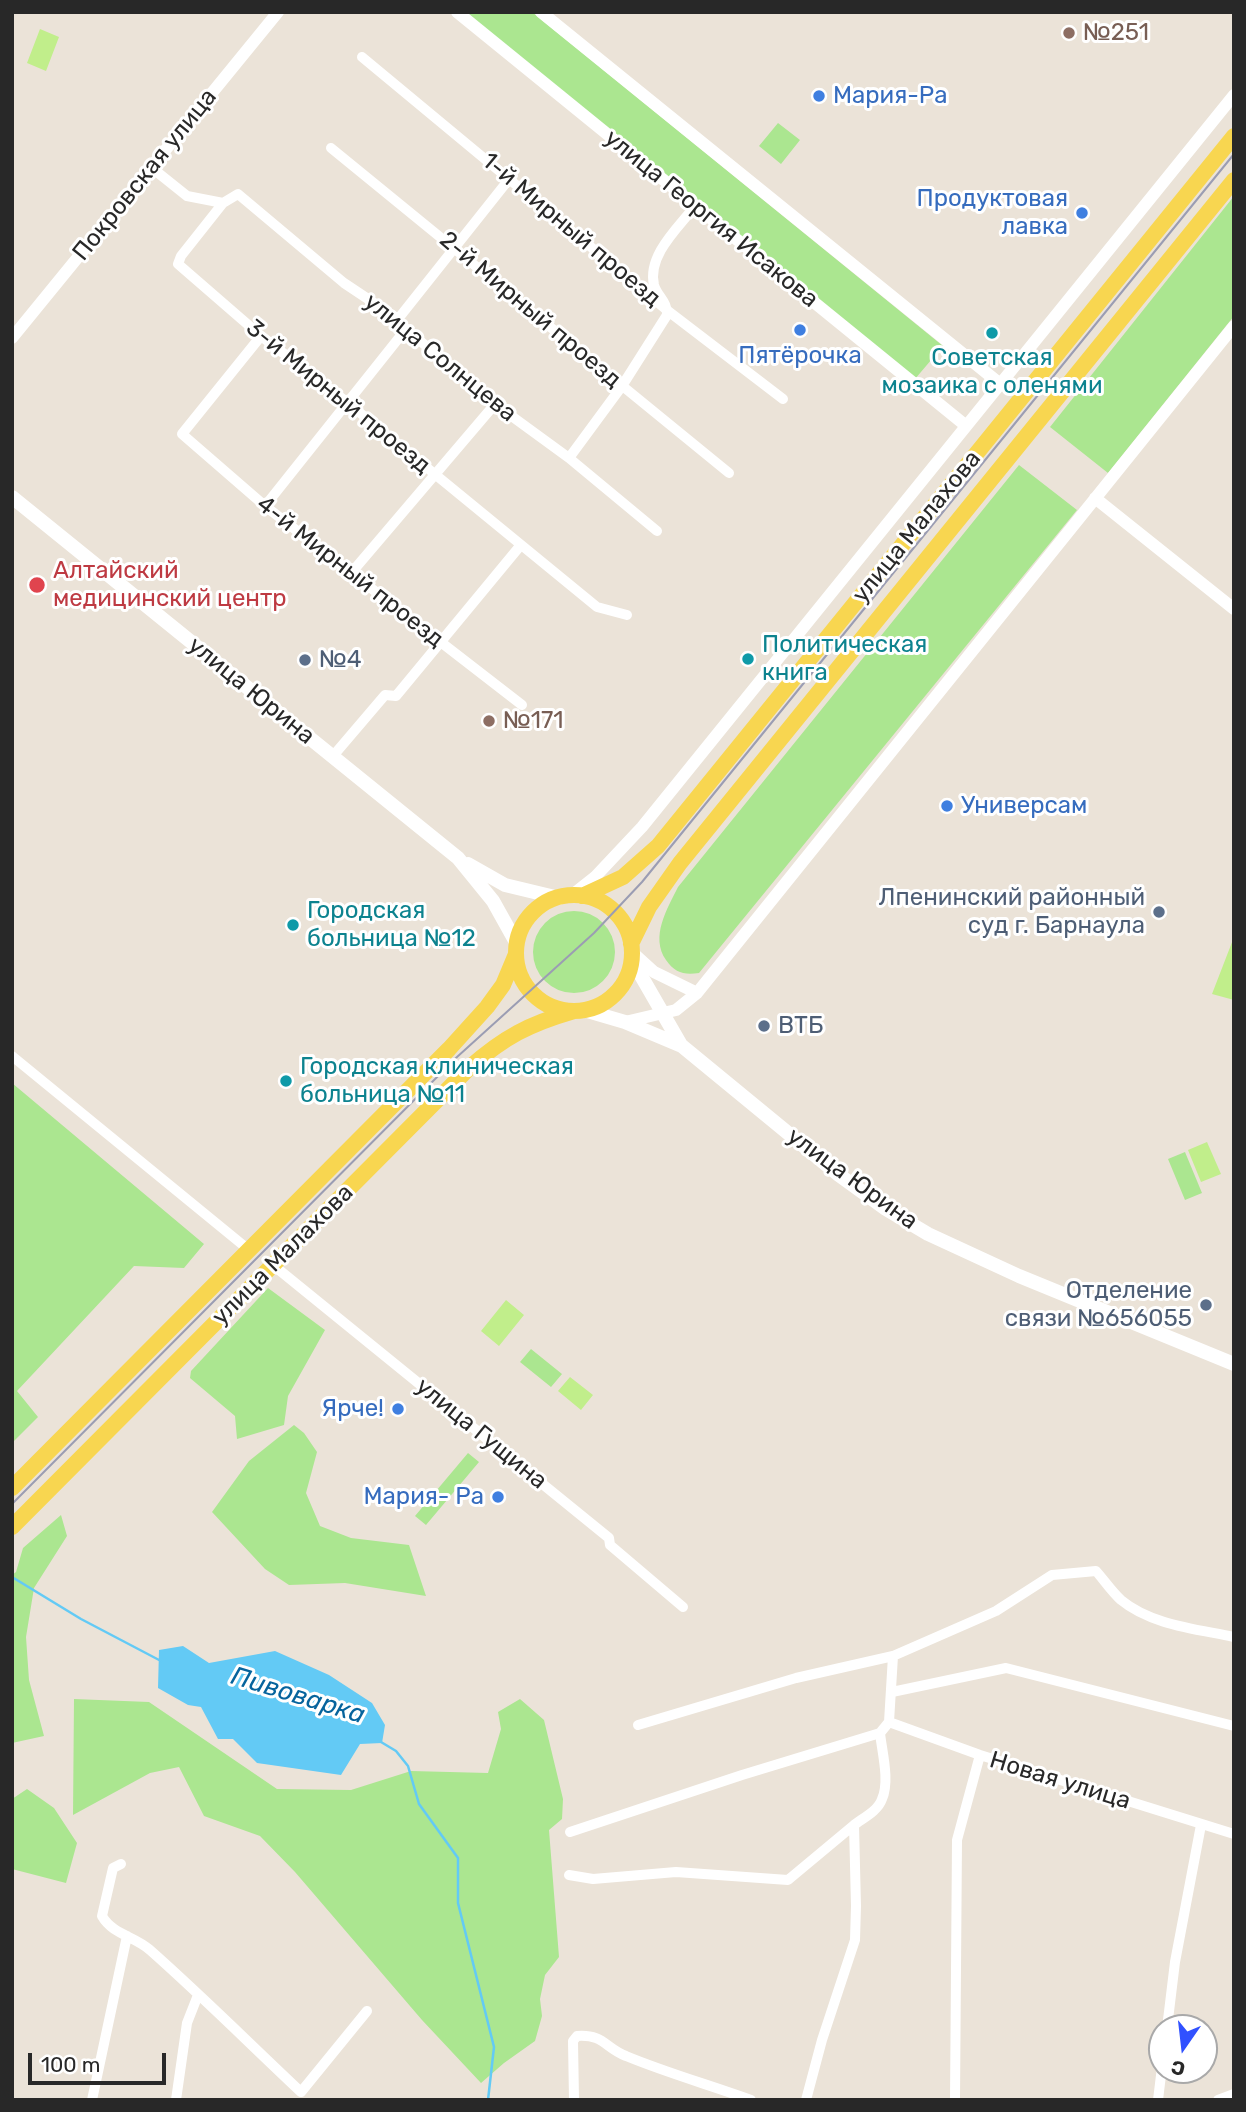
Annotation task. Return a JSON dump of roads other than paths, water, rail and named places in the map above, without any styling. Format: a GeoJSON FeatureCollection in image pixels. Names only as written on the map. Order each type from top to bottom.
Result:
{"type":"FeatureCollection","features":[{"type":"Feature","properties":{"kind":"main road","name":"улица Малахова"},"geometry":{"type":"LineString","coordinates":[[571,897],[622,877],[658,846],[1234,136]]}},
{"type":"Feature","properties":{"kind":"main road","name":"улица Малахова"},"geometry":{"type":"LineString","coordinates":[[632,952],[649,907],[680,863],[1234,180]]}},
{"type":"Feature","properties":{"kind":"main road","name":"улица Юрина"},"geometry":{"type":"LineString","coordinates":[[12,497],[458,858],[505,885],[571,897]]}},
{"type":"Feature","properties":{"kind":"main road","name":"улица Юрина"},"geometry":{"type":"LineString","coordinates":[[458,858],[493,901],[517,949]]}},
{"type":"Feature","properties":{"kind":"main road"},"geometry":{"type":"LineString","coordinates":[[571,897],[605,904],[614,912],[624,925],[632,952],[629,972],[616,993],[607,1001],[579,1011],[552,1007],[533,994],[520,973],[517,949],[520,933],[531,915],[548,902],[571,897]]}},
{"type":"Feature","properties":{"kind":"main road","name":"улица Малахова"},"geometry":{"type":"LineString","coordinates":[[12,1488],[449,1049],[503,985],[517,949]]}},
{"type":"Feature","properties":{"kind":"main road","name":"улица Юрина"},"geometry":{"type":"LineString","coordinates":[[632,952],[662,1014],[682,1046]]}},
{"type":"Feature","properties":{"kind":"main road","name":"улица Малахова"},"geometry":{"type":"LineString","coordinates":[[12,1527],[490,1049],[524,1027],[579,1011]]}},
{"type":"Feature","properties":{"kind":"main road","name":"улица Юрина"},"geometry":{"type":"LineString","coordinates":[[579,1011],[625,1022],[682,1046],[839,1175],[886,1209],[928,1234],[1019,1276],[1234,1364]]}},
{"type":"Feature","properties":{"kind":"street","name":"Покровская улица"},"geometry":{"type":"LineString","coordinates":[[12,338],[278,12]]}},
{"type":"Feature","properties":{"kind":"street","name":"улица Георгия Исакова"},"geometry":{"type":"LineString","coordinates":[[457,12],[965,425]]}},
{"type":"Feature","properties":{"kind":"street"},"geometry":{"type":"LineString","coordinates":[[541,12],[999,383]]}},
{"type":"Feature","properties":{"kind":"street","name":"1-й Мирный проезд"},"geometry":{"type":"LineString","coordinates":[[362,57],[510,177],[668,311],[783,399]]}},
{"type":"Feature","properties":{"kind":"street"},"geometry":{"type":"LineString","coordinates":[[571,897],[595,877],[642,827],[1234,95]]}},
{"type":"Feature","properties":{"kind":"street","name":"2-й Мирный проезд"},"geometry":{"type":"LineString","coordinates":[[331,148],[729,473]]}},
{"type":"Feature","properties":{"kind":"street"},"geometry":{"type":"LineString","coordinates":[[152,168],[187,196],[223,203]]}},
{"type":"Feature","properties":{"kind":"street"},"geometry":{"type":"LineString","coordinates":[[398,319],[510,177]]}},
{"type":"Feature","properties":{"kind":"street","name":"улица Солнцева"},"geometry":{"type":"LineString","coordinates":[[223,203],[237,194],[344,283],[398,319],[495,404],[569,458],[657,531]]}},
{"type":"Feature","properties":{"kind":"street","name":"3-й Мирный проезд"},"geometry":{"type":"LineString","coordinates":[[223,203],[181,256],[178,264],[261,336],[348,403],[597,607],[627,615]]}},
{"type":"Feature","properties":{"kind":"street"},"geometry":{"type":"LineString","coordinates":[[569,458],[622,386],[668,311],[654,287],[657,261],[665,244],[695,206]]}},
{"type":"Feature","properties":{"kind":"street"},"geometry":{"type":"LineString","coordinates":[[625,1022],[676,1010],[697,993],[1234,327]]}},
{"type":"Feature","properties":{"kind":"street"},"geometry":{"type":"LineString","coordinates":[[265,506],[407,329]]}},
{"type":"Feature","properties":{"kind":"street","name":"4-й Мирный проезд"},"geometry":{"type":"LineString","coordinates":[[261,336],[182,434],[265,506],[522,705]]}},
{"type":"Feature","properties":{"kind":"street"},"geometry":{"type":"LineString","coordinates":[[352,572],[495,404]]}},
{"type":"Feature","properties":{"kind":"street"},"geometry":{"type":"LineString","coordinates":[[1096,498],[1234,609]]}},
{"type":"Feature","properties":{"kind":"street"},"geometry":{"type":"LineString","coordinates":[[333,756],[385,695],[396,696],[520,545]]}},
{"type":"Feature","properties":{"kind":"street"},"geometry":{"type":"LineString","coordinates":[[632,952],[654,972],[697,993]]}},
{"type":"Feature","properties":{"kind":"street"},"geometry":{"type":"LineString","coordinates":[[12,1056],[249,1250]]}},
{"type":"Feature","properties":{"kind":"street","name":"улица Гущина"},"geometry":{"type":"LineString","coordinates":[[272,1265],[603,1533],[609,1538],[610,1545],[683,1607]]}},
{"type":"Feature","properties":{"kind":"street"},"geometry":{"type":"LineString","coordinates":[[638,1725],[796,1678],[893,1656],[996,1611],[1052,1575],[1096,1571],[1121,1600],[1146,1615],[1234,1637]]}},
{"type":"Feature","properties":{"kind":"street"},"geometry":{"type":"LineString","coordinates":[[570,1832],[742,1774],[880,1733],[889,1722],[893,1656]]}},
{"type":"Feature","properties":{"kind":"street"},"geometry":{"type":"LineString","coordinates":[[892,1692],[1006,1668],[1234,1726]]}},
{"type":"Feature","properties":{"kind":"street","name":"Новая улица"},"geometry":{"type":"LineString","coordinates":[[889,1722],[980,1755],[1234,1835]]}},
{"type":"Feature","properties":{"kind":"street"},"geometry":{"type":"LineString","coordinates":[[569,1875],[593,1879],[676,1872],[788,1880],[882,1801],[885,1786],[880,1733]]}},
{"type":"Feature","properties":{"kind":"street"},"geometry":{"type":"LineString","coordinates":[[955,2100],[957,1840],[980,1755]]}},
{"type":"Feature","properties":{"kind":"street"},"geometry":{"type":"LineString","coordinates":[[806,2100],[822,2040],[855,1940],[854,1825]]}},
{"type":"Feature","properties":{"kind":"street"},"geometry":{"type":"LineString","coordinates":[[1169,2014],[1175,1962],[1201,1825]]}},
{"type":"Feature","properties":{"kind":"street"},"geometry":{"type":"LineString","coordinates":[[121,1864],[113,1868],[102,1916],[112,1929],[147,1947],[301,2092],[367,2011]]}},
{"type":"Feature","properties":{"kind":"street"},"geometry":{"type":"LineString","coordinates":[[92,2100],[127,1936]]}},
{"type":"Feature","properties":{"kind":"street"},"geometry":{"type":"LineString","coordinates":[[176,2100],[187,2023],[198,1995]]}},
{"type":"Feature","properties":{"kind":"street"},"geometry":{"type":"LineString","coordinates":[[575,2100],[573,2041],[578,2036],[591,2035],[602,2039],[623,2055],[751,2100]]}},
{"type":"Feature","properties":{"kind":"street"},"geometry":{"type":"LineString","coordinates":[[1218,2100],[1234,2094]]}},
{"type":"Feature","properties":{"kind":"water"},"geometry":{"type":"Polygon","coordinates":[[[183,1646],[209,1663],[275,1651],[329,1675],[372,1703],[385,1725],[382,1743],[360,1744],[341,1775],[257,1763],[233,1739],[218,1739],[201,1707],[188,1705],[158,1688],[159,1650],[183,1646]]]}},
{"type":"Feature","properties":{"kind":"waterway","name":"Пивоварка"},"geometry":{"type":"LineString","coordinates":[[12,1577],[81,1619],[161,1661]]}},
{"type":"Feature","properties":{"kind":"waterway","name":"Пивоварка"},"geometry":{"type":"LineString","coordinates":[[381,1742],[396,1751],[408,1766],[419,1804],[458,1858],[458,1903],[494,2047],[488,2100]]}},
{"type":"Feature","properties":{"kind":"tram line"},"geometry":{"type":"LineString","coordinates":[[12,1504],[457,1057],[594,933],[642,882],[1234,154]]}},
{"type":"Feature","properties":{"kind":"place","name":"№251"},"geometry":{"type":"Point","coordinates":[1069,33]}},
{"type":"Feature","properties":{"kind":"place","name":"Мария-Ра"},"geometry":{"type":"Point","coordinates":[819,96]}},
{"type":"Feature","properties":{"kind":"place","name":"Продуктовая лавка"},"geometry":{"type":"Point","coordinates":[1082,213]}},
{"type":"Feature","properties":{"kind":"place","name":"Пятёрочка"},"geometry":{"type":"Point","coordinates":[800,330]}},
{"type":"Feature","properties":{"kind":"place","name":"Советская мозаика с оленями"},"geometry":{"type":"Point","coordinates":[992,333]}},
{"type":"Feature","properties":{"kind":"place","name":"Алтайский медицинский центр"},"geometry":{"type":"Point","coordinates":[37,585]}},
{"type":"Feature","properties":{"kind":"place","name":"Политическая книга"},"geometry":{"type":"Point","coordinates":[748,659]}},
{"type":"Feature","properties":{"kind":"place","name":"№4"},"geometry":{"type":"Point","coordinates":[305,660]}},
{"type":"Feature","properties":{"kind":"place","name":"№171"},"geometry":{"type":"Point","coordinates":[489,721]}},
{"type":"Feature","properties":{"kind":"place","name":"Универсам"},"geometry":{"type":"Point","coordinates":[947,806]}},
{"type":"Feature","properties":{"kind":"place","name":"Лпенинский районный суд г. Барнаула"},"geometry":{"type":"Point","coordinates":[1159,912]}},
{"type":"Feature","properties":{"kind":"place","name":"Городская больница №12"},"geometry":{"type":"Point","coordinates":[293,925]}},
{"type":"Feature","properties":{"kind":"place","name":"ВТБ"},"geometry":{"type":"Point","coordinates":[764,1026]}},
{"type":"Feature","properties":{"kind":"place","name":"Городская клиническая больница №11"},"geometry":{"type":"Point","coordinates":[286,1081]}},
{"type":"Feature","properties":{"kind":"place","name":"Отделение связи №656055"},"geometry":{"type":"Point","coordinates":[1206,1305]}},
{"type":"Feature","properties":{"kind":"place","name":"Ярче!"},"geometry":{"type":"Point","coordinates":[398,1409]}},
{"type":"Feature","properties":{"kind":"place","name":"Мария- Ра"},"geometry":{"type":"Point","coordinates":[498,1497]}}]}
